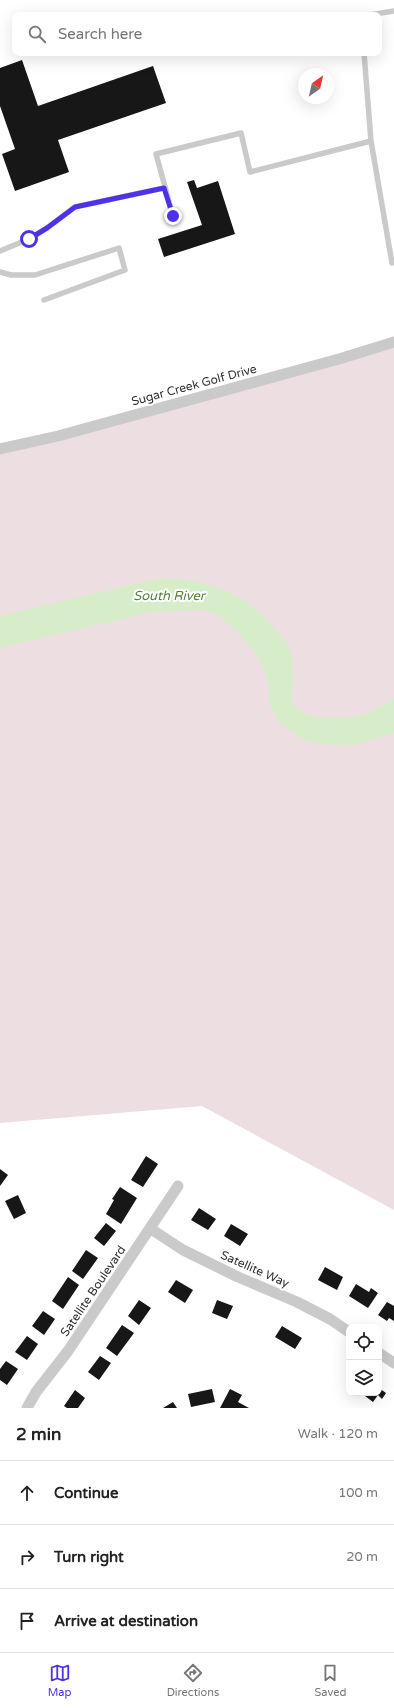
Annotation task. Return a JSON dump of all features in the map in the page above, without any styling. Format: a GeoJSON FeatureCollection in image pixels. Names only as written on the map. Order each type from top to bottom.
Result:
{"type":"FeatureCollection","features":[{"type":"Feature","properties":{"kind":"street","name":"Sugar Creek Golf Drive"},"geometry":{"type":"LineString","coordinates":[[0,449],[58,436],[339,359],[394,342]]}},
{"type":"Feature","properties":{"kind":"street","name":"Satellite Boulevard"},"geometry":{"type":"LineString","coordinates":[[28,1408],[36,1392],[68,1351],[151,1229],[178,1186]]}},
{"type":"Feature","properties":{"kind":"street","name":"Satellite Way"},"geometry":{"type":"LineString","coordinates":[[151,1229],[183,1250],[238,1277],[297,1302],[330,1319],[346,1330]]}},
{"type":"Feature","properties":{"kind":"street"},"geometry":{"type":"LineString","coordinates":[[382,1355],[394,1363]]}},
{"type":"Feature","properties":{"kind":"lane"},"geometry":{"type":"LineString","coordinates":[[382,13],[394,11]]}},
{"type":"Feature","properties":{"kind":"lane"},"geometry":{"type":"LineString","coordinates":[[364,56],[371,142],[392,263]]}},
{"type":"Feature","properties":{"kind":"lane"},"geometry":{"type":"LineString","coordinates":[[173,216],[164,188],[156,154],[241,133],[250,172],[371,142]]}},
{"type":"Feature","properties":{"kind":"lane"},"geometry":{"type":"LineString","coordinates":[[0,250],[29,239],[75,207],[164,188]]}},
{"type":"Feature","properties":{"kind":"lane"},"geometry":{"type":"LineString","coordinates":[[0,272],[11,275],[35,275],[119,248],[125,270],[44,300]]}},
{"type":"Feature","properties":{"kind":"shaded area"},"geometry":{"type":"Polygon","coordinates":[[[394,342],[394,1210],[202,1106],[0,1123],[0,448],[394,342]]]}},
{"type":"Feature","properties":{"kind":"water","name":"South River"},"geometry":{"type":"Polygon","coordinates":[[[166,578],[198,582],[228,592],[242,599],[266,619],[283,638],[291,652],[293,660],[292,699],[296,707],[303,712],[322,717],[334,718],[362,715],[378,708],[394,698],[394,733],[355,745],[326,745],[304,740],[279,722],[270,706],[268,680],[255,652],[236,630],[217,615],[205,610],[148,613],[0,648],[0,616],[147,581],[166,578]]]}},
{"type":"Feature","properties":{"kind":"building"},"geometry":{"type":"Polygon","coordinates":[[[22,60],[38,106],[153,66],[166,103],[58,140],[69,172],[15,191],[2,154],[15,149],[0,106],[0,68],[22,60]]]}},
{"type":"Feature","properties":{"kind":"building"},"geometry":{"type":"Polygon","coordinates":[[[194,180],[197,188],[218,181],[235,234],[164,257],[158,239],[202,225],[187,182],[194,180]]]}},
{"type":"Feature","properties":{"kind":"building"},"geometry":{"type":"Polygon","coordinates":[[[146,1156],[158,1164],[143,1187],[131,1180],[146,1156]]]}},
{"type":"Feature","properties":{"kind":"building"},"geometry":{"type":"Polygon","coordinates":[[[0,1169],[8,1175],[0,1186],[0,1169]]]}},
{"type":"Feature","properties":{"kind":"building"},"geometry":{"type":"Polygon","coordinates":[[[120,1187],[137,1198],[121,1224],[106,1214],[114,1200],[112,1199],[120,1187]]]}},
{"type":"Feature","properties":{"kind":"building"},"geometry":{"type":"Polygon","coordinates":[[[18,1195],[26,1213],[14,1219],[5,1201],[18,1195]]]}},
{"type":"Feature","properties":{"kind":"building"},"geometry":{"type":"Polygon","coordinates":[[[199,1208],[216,1219],[208,1230],[191,1220],[199,1208]]]}},
{"type":"Feature","properties":{"kind":"building"},"geometry":{"type":"Polygon","coordinates":[[[106,1223],[116,1231],[104,1246],[94,1238],[106,1223]]]}},
{"type":"Feature","properties":{"kind":"building"},"geometry":{"type":"Polygon","coordinates":[[[231,1224],[248,1234],[240,1246],[224,1236],[231,1224]]]}},
{"type":"Feature","properties":{"kind":"building"},"geometry":{"type":"Polygon","coordinates":[[[86,1250],[98,1258],[83,1279],[72,1271],[86,1250]]]}},
{"type":"Feature","properties":{"kind":"building"},"geometry":{"type":"Polygon","coordinates":[[[325,1267],[343,1277],[337,1290],[318,1280],[325,1267]]]}},
{"type":"Feature","properties":{"kind":"building"},"geometry":{"type":"Polygon","coordinates":[[[68,1277],[79,1285],[63,1309],[52,1301],[68,1277]]]}},
{"type":"Feature","properties":{"kind":"building"},"geometry":{"type":"Polygon","coordinates":[[[176,1280],[193,1290],[185,1303],[168,1292],[176,1280]]]}},
{"type":"Feature","properties":{"kind":"building"},"geometry":{"type":"Polygon","coordinates":[[[356,1284],[369,1292],[371,1288],[378,1293],[368,1308],[349,1296],[356,1284]]]}},
{"type":"Feature","properties":{"kind":"building"},"geometry":{"type":"Polygon","coordinates":[[[139,1300],[151,1308],[139,1325],[128,1316],[139,1300]]]}},
{"type":"Feature","properties":{"kind":"building"},"geometry":{"type":"Polygon","coordinates":[[[217,1300],[233,1306],[227,1319],[212,1313],[217,1300]]]}},
{"type":"Feature","properties":{"kind":"building"},"geometry":{"type":"Polygon","coordinates":[[[387,1302],[394,1306],[394,1321],[389,1318],[387,1321],[378,1315],[387,1302]]]}},
{"type":"Feature","properties":{"kind":"building"},"geometry":{"type":"Polygon","coordinates":[[[43,1311],[55,1319],[44,1335],[32,1326],[43,1311]]]}},
{"type":"Feature","properties":{"kind":"building"},"geometry":{"type":"Polygon","coordinates":[[[122,1325],[134,1333],[117,1356],[106,1348],[122,1325]]]}},
{"type":"Feature","properties":{"kind":"building"},"geometry":{"type":"Polygon","coordinates":[[[282,1326],[302,1338],[295,1349],[275,1337],[282,1326]]]}},
{"type":"Feature","properties":{"kind":"building"},"geometry":{"type":"Polygon","coordinates":[[[27,1336],[38,1344],[27,1360],[15,1352],[27,1336]]]}},
{"type":"Feature","properties":{"kind":"building"},"geometry":{"type":"Polygon","coordinates":[[[100,1356],[111,1363],[99,1380],[88,1372],[100,1356]]]}},
{"type":"Feature","properties":{"kind":"building"},"geometry":{"type":"Polygon","coordinates":[[[6,1361],[18,1369],[7,1385],[0,1380],[0,1369],[6,1361]]]}},
{"type":"Feature","properties":{"kind":"building"},"geometry":{"type":"Polygon","coordinates":[[[212,1389],[215,1402],[191,1407],[188,1394],[212,1389]]]}},
{"type":"Feature","properties":{"kind":"building"},"geometry":{"type":"Polygon","coordinates":[[[230,1389],[242,1395],[238,1402],[249,1408],[220,1408],[230,1389]]]}},
{"type":"Feature","properties":{"kind":"building"},"geometry":{"type":"Polygon","coordinates":[[[75,1390],[85,1398],[78,1408],[67,1408],[64,1406],[75,1390]]]}},
{"type":"Feature","properties":{"kind":"building"},"geometry":{"type":"Polygon","coordinates":[[[382,1390],[386,1393],[382,1399],[379,1396],[382,1396],[382,1390]]]}},
{"type":"Feature","properties":{"kind":"building"},"geometry":{"type":"Polygon","coordinates":[[[365,1396],[377,1396],[373,1402],[365,1396]]]}},
{"type":"Feature","properties":{"kind":"building"},"geometry":{"type":"Polygon","coordinates":[[[173,1402],[177,1408],[163,1408],[173,1402]]]}},
{"type":"Feature","properties":{"kind":"route"},"geometry":{"type":"LineString","coordinates":[[29,239],[47,228],[75,207],[164,188],[173,216]]}}]}
